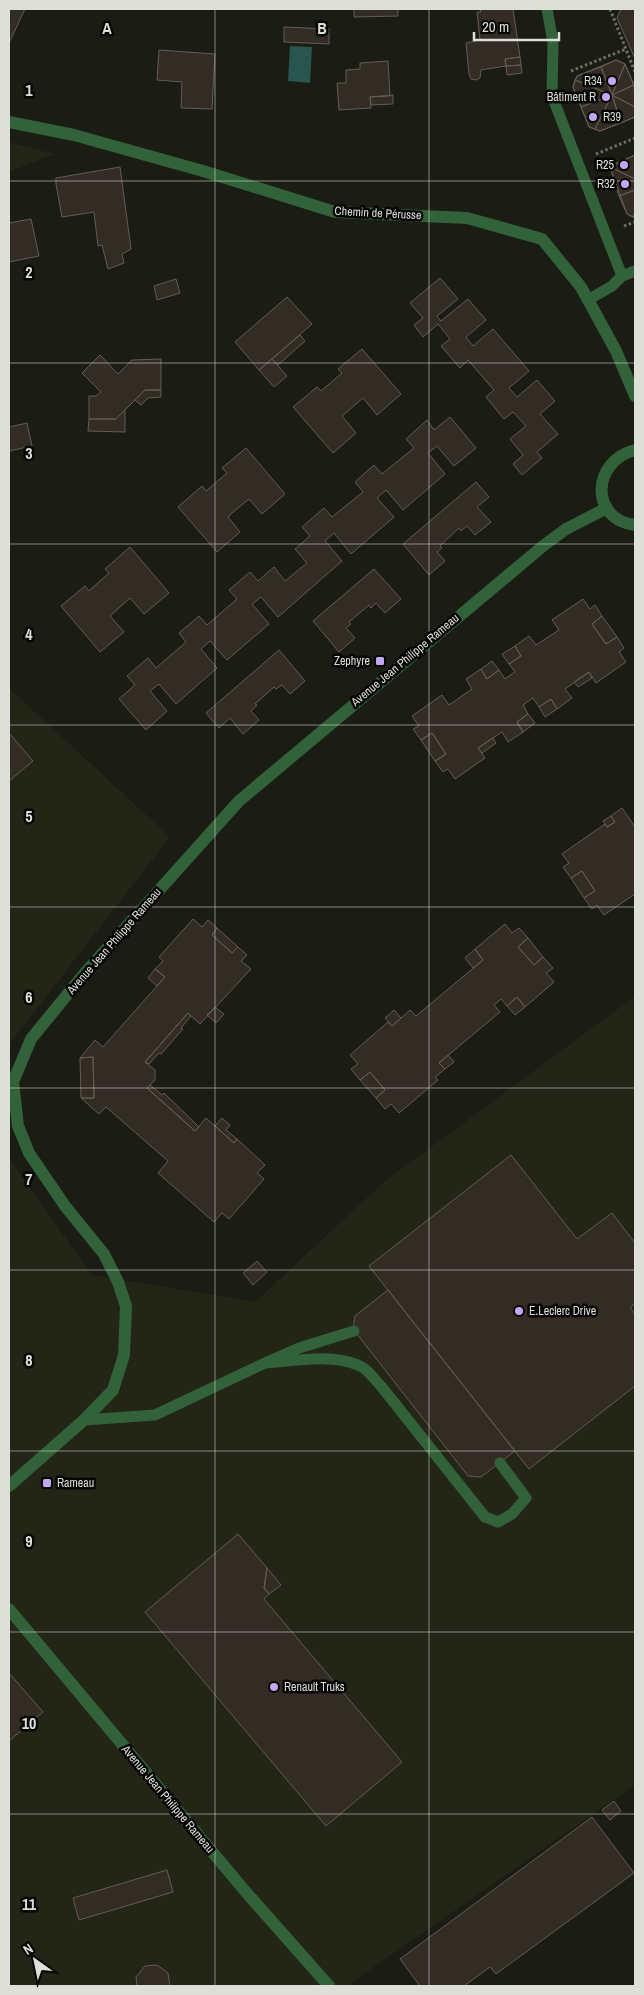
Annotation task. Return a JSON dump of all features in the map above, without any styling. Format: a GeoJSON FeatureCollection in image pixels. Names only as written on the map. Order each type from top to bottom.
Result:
{"type":"FeatureCollection","features":[{"type":"Feature","properties":{"kind":"street","name":"Chemin de Pérusse"},"geometry":{"type":"LineString","coordinates":[[9,122],[74,136],[203,171],[335,212],[467,218],[542,239],[581,287],[616,352],[635,396]]}},
{"type":"Feature","properties":{"kind":"street"},"geometry":{"type":"LineString","coordinates":[[635,450],[624,453],[614,460],[606,470],[601,483],[602,496],[607,508],[616,518],[635,525]]}},
{"type":"Feature","properties":{"kind":"street","name":"Avenue Jean Philippe Rameau"},"geometry":{"type":"LineString","coordinates":[[9,1486],[84,1420],[113,1390],[124,1355],[126,1306],[118,1282],[104,1254],[65,1206],[29,1153],[18,1126],[13,1082],[31,1039],[84,974],[239,801],[543,546],[566,529],[607,508]]}},
{"type":"Feature","properties":{"kind":"street","name":"Avenue Jean Philippe Rameau"},"geometry":{"type":"LineString","coordinates":[[9,1609],[245,1891],[329,1986]]}},
{"type":"Feature","properties":{"kind":"lane"},"geometry":{"type":"LineString","coordinates":[[546,9],[553,42],[554,78],[552,96],[622,276]]}},
{"type":"Feature","properties":{"kind":"lane"},"geometry":{"type":"LineString","coordinates":[[588,300],[612,286],[622,276],[635,271]]}},
{"type":"Feature","properties":{"kind":"lane"},"geometry":{"type":"LineString","coordinates":[[84,1420],[155,1416],[299,1348],[354,1331]]}},
{"type":"Feature","properties":{"kind":"lane"},"geometry":{"type":"LineString","coordinates":[[266,1364],[314,1360],[342,1361],[364,1369],[381,1386],[485,1517],[498,1522],[512,1514],[526,1498],[500,1463]]}},
{"type":"Feature","properties":{"kind":"path"},"geometry":{"type":"LineString","coordinates":[[610,9],[635,72]]}},
{"type":"Feature","properties":{"kind":"path"},"geometry":{"type":"LineString","coordinates":[[554,78],[626,49]]}},
{"type":"Feature","properties":{"kind":"path"},"geometry":{"type":"LineString","coordinates":[[578,161],[635,138]]}},
{"type":"Feature","properties":{"kind":"shaded area"},"geometry":{"type":"Polygon","coordinates":[[[9,142],[54,154],[9,172],[9,142]]]}},
{"type":"Feature","properties":{"kind":"shaded area"},"geometry":{"type":"Polygon","coordinates":[[[9,688],[170,837],[11,1042],[9,1052],[9,688]]]}},
{"type":"Feature","properties":{"kind":"shaded area"},"geometry":{"type":"Polygon","coordinates":[[[634,997],[635,1785],[351,1983],[351,1986],[9,1986],[9,1158],[92,1275],[255,1302],[385,1181],[634,997]]]}},
{"type":"Feature","properties":{"kind":"water"},"geometry":{"type":"Polygon","coordinates":[[[290,46],[312,47],[310,83],[288,81],[290,46]]]}},
{"type":"Feature","properties":{"kind":"building"},"geometry":{"type":"Polygon","coordinates":[[[9,9],[25,9],[9,43],[9,9]]]}},
{"type":"Feature","properties":{"kind":"building"},"geometry":{"type":"Polygon","coordinates":[[[354,9],[398,9],[398,16],[354,17],[354,9]]]}},
{"type":"Feature","properties":{"kind":"building"},"geometry":{"type":"Polygon","coordinates":[[[480,9],[513,9],[520,57],[505,59],[506,66],[481,70],[480,78],[476,80],[471,79],[469,74],[466,43],[480,40],[477,12],[481,12],[480,9]]]}},
{"type":"Feature","properties":{"kind":"building"},"geometry":{"type":"Polygon","coordinates":[[[621,9],[635,9],[635,59],[617,18],[621,9]]]}},
{"type":"Feature","properties":{"kind":"building"},"geometry":{"type":"Polygon","coordinates":[[[284,27],[329,29],[329,44],[284,42],[284,27]]]}},
{"type":"Feature","properties":{"kind":"building"},"geometry":{"type":"Polygon","coordinates":[[[159,50],[215,54],[212,109],[181,108],[182,82],[157,80],[159,50]]]}},
{"type":"Feature","properties":{"kind":"building"},"geometry":{"type":"Polygon","coordinates":[[[520,57],[521,65],[506,66],[505,59],[520,57]]]}},
{"type":"Feature","properties":{"kind":"building","name":"Bâtiment R"},"geometry":{"type":"Polygon","coordinates":[[[616,60],[625,64],[635,88],[635,117],[600,131],[589,127],[573,87],[577,76],[616,60]]]}},
{"type":"Feature","properties":{"kind":"building","name":"R34"},"geometry":{"type":"Polygon","coordinates":[[[616,60],[625,64],[612,95],[601,67],[616,60]]]}},
{"type":"Feature","properties":{"kind":"building"},"geometry":{"type":"Polygon","coordinates":[[[388,61],[390,96],[370,97],[371,108],[339,110],[337,83],[346,83],[346,70],[360,69],[360,63],[388,61]]]}},
{"type":"Feature","properties":{"kind":"building"},"geometry":{"type":"Polygon","coordinates":[[[625,64],[634,85],[612,95],[625,64]]]}},
{"type":"Feature","properties":{"kind":"building"},"geometry":{"type":"Polygon","coordinates":[[[521,65],[522,73],[507,75],[506,66],[521,65]]]}},
{"type":"Feature","properties":{"kind":"building"},"geometry":{"type":"Polygon","coordinates":[[[601,67],[612,95],[575,80],[577,76],[601,67]]]}},
{"type":"Feature","properties":{"kind":"building"},"geometry":{"type":"Polygon","coordinates":[[[575,80],[612,95],[581,107],[573,87],[575,80]]]}},
{"type":"Feature","properties":{"kind":"building"},"geometry":{"type":"Polygon","coordinates":[[[634,85],[635,107],[612,95],[634,85]]]}},
{"type":"Feature","properties":{"kind":"building"},"geometry":{"type":"Polygon","coordinates":[[[393,95],[393,104],[371,105],[370,97],[393,95]]]}},
{"type":"Feature","properties":{"kind":"building"},"geometry":{"type":"Polygon","coordinates":[[[612,95],[635,107],[635,117],[621,123],[612,95]]]}},
{"type":"Feature","properties":{"kind":"building"},"geometry":{"type":"Polygon","coordinates":[[[612,95],[621,123],[600,131],[595,129],[612,95]]]}},
{"type":"Feature","properties":{"kind":"building","name":"R39"},"geometry":{"type":"Polygon","coordinates":[[[612,95],[595,129],[589,127],[581,107],[612,95]]]}},
{"type":"Feature","properties":{"kind":"building"},"geometry":{"type":"Polygon","coordinates":[[[635,155],[635,218],[627,214],[610,167],[635,155]]]}},
{"type":"Feature","properties":{"kind":"building","name":"R25"},"geometry":{"type":"Polygon","coordinates":[[[635,155],[635,179],[610,167],[614,164],[635,155]]]}},
{"type":"Feature","properties":{"kind":"building"},"geometry":{"type":"Polygon","coordinates":[[[120,167],[131,249],[122,254],[124,263],[108,269],[102,245],[98,246],[94,212],[62,217],[56,178],[120,167]]]}},
{"type":"Feature","properties":{"kind":"building","name":"R32"},"geometry":{"type":"Polygon","coordinates":[[[610,167],[635,179],[635,190],[619,196],[610,167]]]}},
{"type":"Feature","properties":{"kind":"building"},"geometry":{"type":"Polygon","coordinates":[[[635,190],[635,212],[633,217],[627,214],[619,196],[635,190]]]}},
{"type":"Feature","properties":{"kind":"building"},"geometry":{"type":"Polygon","coordinates":[[[31,219],[39,256],[9,262],[9,223],[31,219]]]}},
{"type":"Feature","properties":{"kind":"building"},"geometry":{"type":"Polygon","coordinates":[[[440,278],[458,299],[437,316],[441,321],[468,299],[486,320],[466,337],[473,346],[493,329],[529,371],[509,388],[517,397],[537,380],[555,401],[540,414],[558,434],[537,452],[542,458],[522,475],[513,464],[523,455],[510,439],[526,426],[513,412],[504,419],[486,397],[494,390],[468,360],[460,368],[441,346],[450,339],[438,324],[423,337],[414,325],[423,318],[410,303],[440,278]]]}},
{"type":"Feature","properties":{"kind":"building"},"geometry":{"type":"Polygon","coordinates":[[[176,279],[180,293],[157,300],[154,286],[176,279]]]}},
{"type":"Feature","properties":{"kind":"building"},"geometry":{"type":"Polygon","coordinates":[[[287,297],[312,324],[259,370],[235,342],[287,297]]]}},
{"type":"Feature","properties":{"kind":"building"},"geometry":{"type":"Polygon","coordinates":[[[300,335],[305,341],[278,365],[272,359],[300,335]]]}},
{"type":"Feature","properties":{"kind":"building"},"geometry":{"type":"Polygon","coordinates":[[[362,349],[401,394],[377,415],[363,398],[342,416],[356,433],[333,453],[293,407],[317,387],[321,391],[342,373],[338,369],[362,349]]]}},
{"type":"Feature","properties":{"kind":"building"},"geometry":{"type":"Polygon","coordinates":[[[100,355],[118,374],[132,360],[161,359],[161,390],[145,390],[116,419],[89,419],[89,396],[96,396],[101,392],[82,373],[100,355]]]}},
{"type":"Feature","properties":{"kind":"building"},"geometry":{"type":"Polygon","coordinates":[[[272,359],[287,376],[274,387],[259,370],[272,359]]]}},
{"type":"Feature","properties":{"kind":"building"},"geometry":{"type":"Polygon","coordinates":[[[145,390],[161,390],[161,397],[148,398],[141,405],[135,400],[145,390]]]}},
{"type":"Feature","properties":{"kind":"building"},"geometry":{"type":"Polygon","coordinates":[[[125,410],[125,432],[88,431],[89,419],[116,419],[125,410]]]}},
{"type":"Feature","properties":{"kind":"building"},"geometry":{"type":"Polygon","coordinates":[[[450,417],[476,448],[454,466],[437,446],[428,453],[445,474],[403,510],[386,490],[377,498],[394,517],[351,554],[334,533],[325,541],[342,561],[278,617],[261,597],[252,604],[269,624],[227,660],[210,641],[201,649],[217,668],[176,704],[159,684],[150,691],[167,711],[146,730],[119,699],[135,685],[127,676],[148,658],[156,668],[186,642],[179,633],[199,616],[207,625],[237,599],[229,590],[250,572],[258,581],[274,567],[285,581],[307,563],[295,549],[310,536],[302,527],[324,508],[332,517],[363,492],[355,482],[374,465],[382,474],[414,448],[406,439],[427,420],[434,430],[450,417]]]}},
{"type":"Feature","properties":{"kind":"building"},"geometry":{"type":"Polygon","coordinates":[[[27,423],[32,446],[9,451],[9,427],[27,423]]]}},
{"type":"Feature","properties":{"kind":"building"},"geometry":{"type":"Polygon","coordinates":[[[246,448],[285,494],[262,514],[249,499],[232,513],[228,517],[240,532],[217,552],[178,507],[202,486],[206,491],[227,473],[222,468],[246,448]]]}},
{"type":"Feature","properties":{"kind":"building"},"geometry":{"type":"Polygon","coordinates":[[[476,482],[489,497],[477,507],[491,522],[475,535],[467,526],[461,531],[459,528],[440,546],[442,548],[437,552],[445,561],[429,575],[403,544],[476,482]]]}},
{"type":"Feature","properties":{"kind":"building"},"geometry":{"type":"Polygon","coordinates":[[[130,547],[169,593],[144,614],[130,598],[110,616],[124,632],[100,652],[61,606],[85,586],[89,591],[109,573],[105,569],[130,547]]]}},
{"type":"Feature","properties":{"kind":"building"},"geometry":{"type":"Polygon","coordinates":[[[374,569],[401,599],[385,613],[376,603],[371,608],[369,605],[349,622],[351,624],[346,628],[355,638],[339,652],[313,621],[374,569]]]}},
{"type":"Feature","properties":{"kind":"building"},"geometry":{"type":"Polygon","coordinates":[[[583,599],[590,609],[595,605],[602,616],[592,624],[606,644],[617,637],[624,648],[619,652],[626,662],[596,683],[589,672],[565,689],[572,698],[557,709],[551,699],[539,707],[533,698],[523,705],[528,714],[517,722],[523,732],[508,742],[502,732],[478,748],[485,758],[455,779],[448,769],[443,772],[435,761],[446,754],[432,733],[421,740],[413,729],[419,726],[412,716],[442,695],[449,705],[472,689],[466,679],[481,669],[487,679],[499,670],[505,679],[515,672],[509,664],[521,656],[515,646],[529,636],[536,645],[559,630],[552,620],[583,599]]]}},
{"type":"Feature","properties":{"kind":"building"},"geometry":{"type":"Polygon","coordinates":[[[602,616],[617,637],[606,644],[592,624],[602,616]]]}},
{"type":"Feature","properties":{"kind":"building"},"geometry":{"type":"Polygon","coordinates":[[[515,646],[521,656],[509,664],[502,654],[515,646]]]}},
{"type":"Feature","properties":{"kind":"building"},"geometry":{"type":"Polygon","coordinates":[[[279,650],[305,681],[290,694],[282,685],[276,689],[274,687],[255,704],[257,705],[251,711],[259,720],[243,734],[230,718],[219,728],[206,713],[279,650]]]}},
{"type":"Feature","properties":{"kind":"building"},"geometry":{"type":"Polygon","coordinates":[[[492,661],[499,670],[487,679],[481,669],[492,661]]]}},
{"type":"Feature","properties":{"kind":"building"},"geometry":{"type":"Polygon","coordinates":[[[589,672],[592,678],[578,687],[574,682],[589,672]]]}},
{"type":"Feature","properties":{"kind":"building"},"geometry":{"type":"Polygon","coordinates":[[[551,699],[557,709],[545,717],[539,707],[551,699]]]}},
{"type":"Feature","properties":{"kind":"building"},"geometry":{"type":"Polygon","coordinates":[[[528,714],[535,723],[523,732],[517,722],[528,714]]]}},
{"type":"Feature","properties":{"kind":"building"},"geometry":{"type":"Polygon","coordinates":[[[9,733],[33,761],[9,781],[9,733]]]}},
{"type":"Feature","properties":{"kind":"building"},"geometry":{"type":"Polygon","coordinates":[[[432,733],[446,754],[435,761],[421,740],[432,733]]]}},
{"type":"Feature","properties":{"kind":"building"},"geometry":{"type":"Polygon","coordinates":[[[493,738],[496,743],[482,753],[478,748],[493,738]]]}},
{"type":"Feature","properties":{"kind":"building"},"geometry":{"type":"Polygon","coordinates":[[[622,808],[635,827],[635,894],[604,915],[597,905],[592,909],[584,898],[595,891],[582,871],[571,878],[563,867],[569,863],[562,854],[605,824],[607,827],[615,822],[611,816],[622,808]]]}},
{"type":"Feature","properties":{"kind":"building"},"geometry":{"type":"Polygon","coordinates":[[[611,816],[615,822],[607,827],[603,821],[611,816]]]}},
{"type":"Feature","properties":{"kind":"building"},"geometry":{"type":"Polygon","coordinates":[[[582,871],[595,891],[584,898],[571,878],[582,871]]]}},
{"type":"Feature","properties":{"kind":"building"},"geometry":{"type":"Polygon","coordinates":[[[193,919],[202,927],[208,920],[217,928],[212,935],[232,953],[238,947],[247,955],[241,961],[251,969],[200,1024],[188,1013],[145,1062],[155,1070],[155,1080],[147,1088],[195,1131],[206,1118],[234,1143],[237,1139],[265,1165],[257,1173],[264,1179],[229,1219],[222,1213],[214,1222],[158,1173],[168,1161],[106,1107],[99,1114],[81,1098],[94,1098],[93,1057],[80,1058],[95,1040],[103,1047],[165,977],[155,969],[163,961],[159,957],[193,919]]]}},
{"type":"Feature","properties":{"kind":"building"},"geometry":{"type":"Polygon","coordinates":[[[505,924],[512,933],[519,928],[528,938],[518,947],[534,965],[543,957],[553,968],[546,973],[554,982],[525,1007],[517,997],[507,1006],[501,999],[494,1005],[500,1012],[439,1063],[445,1069],[435,1077],[438,1080],[399,1113],[391,1104],[385,1109],[376,1098],[385,1090],[370,1072],[360,1080],[351,1069],[358,1064],[350,1055],[388,1022],[392,1026],[410,1010],[416,1016],[483,960],[475,949],[505,924]]]}},
{"type":"Feature","properties":{"kind":"building"},"geometry":{"type":"Polygon","coordinates":[[[217,928],[238,947],[232,953],[212,935],[217,928]]]}},
{"type":"Feature","properties":{"kind":"building"},"geometry":{"type":"Polygon","coordinates":[[[528,938],[543,957],[534,965],[518,947],[528,938]]]}},
{"type":"Feature","properties":{"kind":"building"},"geometry":{"type":"Polygon","coordinates":[[[475,949],[483,960],[473,968],[465,958],[475,949]]]}},
{"type":"Feature","properties":{"kind":"building"},"geometry":{"type":"Polygon","coordinates":[[[155,969],[165,977],[157,986],[148,978],[155,969]]]}},
{"type":"Feature","properties":{"kind":"building"},"geometry":{"type":"Polygon","coordinates":[[[517,997],[525,1007],[515,1015],[507,1006],[517,997]]]}},
{"type":"Feature","properties":{"kind":"building"},"geometry":{"type":"Polygon","coordinates":[[[215,1007],[224,1014],[216,1023],[207,1015],[215,1007]]]}},
{"type":"Feature","properties":{"kind":"building"},"geometry":{"type":"Polygon","coordinates":[[[394,1010],[401,1018],[392,1026],[385,1018],[394,1010]]]}},
{"type":"Feature","properties":{"kind":"building"},"geometry":{"type":"Polygon","coordinates":[[[188,1013],[191,1016],[181,1028],[183,1029],[161,1054],[159,1053],[149,1064],[145,1062],[188,1013]]]}},
{"type":"Feature","properties":{"kind":"building"},"geometry":{"type":"Polygon","coordinates":[[[448,1055],[454,1062],[445,1069],[439,1063],[448,1055]]]}},
{"type":"Feature","properties":{"kind":"building"},"geometry":{"type":"Polygon","coordinates":[[[93,1057],[94,1098],[81,1098],[80,1058],[93,1057]]]}},
{"type":"Feature","properties":{"kind":"building"},"geometry":{"type":"Polygon","coordinates":[[[370,1072],[385,1090],[376,1098],[360,1080],[370,1072]]]}},
{"type":"Feature","properties":{"kind":"building"},"geometry":{"type":"Polygon","coordinates":[[[150,1085],[162,1095],[164,1093],[199,1127],[195,1131],[147,1088],[150,1085]]]}},
{"type":"Feature","properties":{"kind":"building"},"geometry":{"type":"Polygon","coordinates":[[[222,1118],[230,1125],[226,1130],[237,1139],[234,1143],[215,1126],[222,1118]]]}},
{"type":"Feature","properties":{"kind":"building","name":"E.Leclerc Drive"},"geometry":{"type":"Polygon","coordinates":[[[511,1155],[577,1239],[612,1213],[635,1243],[635,1303],[630,1308],[635,1314],[635,1386],[529,1469],[369,1266],[511,1155]]]}},
{"type":"Feature","properties":{"kind":"building"},"geometry":{"type":"Polygon","coordinates":[[[257,1261],[267,1272],[253,1285],[243,1273],[257,1261]]]}},
{"type":"Feature","properties":{"kind":"building"},"geometry":{"type":"Polygon","coordinates":[[[388,1290],[515,1451],[481,1477],[468,1476],[353,1329],[355,1316],[388,1290]]]}},
{"type":"Feature","properties":{"kind":"building","name":"Renault Truks"},"geometry":{"type":"Polygon","coordinates":[[[238,1534],[267,1568],[264,1588],[269,1594],[264,1599],[402,1762],[326,1826],[145,1612],[238,1534]]]}},
{"type":"Feature","properties":{"kind":"building"},"geometry":{"type":"Polygon","coordinates":[[[267,1568],[281,1585],[269,1594],[264,1588],[267,1568]]]}},
{"type":"Feature","properties":{"kind":"building"},"geometry":{"type":"Polygon","coordinates":[[[9,1673],[43,1712],[9,1741],[9,1673]]]}},
{"type":"Feature","properties":{"kind":"building"},"geometry":{"type":"Polygon","coordinates":[[[614,1801],[621,1811],[610,1820],[602,1810],[614,1801]]]}},
{"type":"Feature","properties":{"kind":"building"},"geometry":{"type":"Polygon","coordinates":[[[592,1817],[634,1873],[496,1974],[490,1967],[464,1986],[420,1986],[400,1959],[592,1817]]]}},
{"type":"Feature","properties":{"kind":"building"},"geometry":{"type":"Polygon","coordinates":[[[167,1870],[173,1892],[79,1920],[73,1898],[167,1870]]]}},
{"type":"Feature","properties":{"kind":"building"},"geometry":{"type":"Polygon","coordinates":[[[157,1965],[168,1973],[170,1986],[137,1986],[136,1977],[145,1966],[157,1965]]]}},
{"type":"Feature","properties":{"kind":"place","name":"R34"},"geometry":{"type":"Point","coordinates":[612,81]}},
{"type":"Feature","properties":{"kind":"place","name":"Bâtiment R"},"geometry":{"type":"Point","coordinates":[606,97]}},
{"type":"Feature","properties":{"kind":"place","name":"R39"},"geometry":{"type":"Point","coordinates":[593,117]}},
{"type":"Feature","properties":{"kind":"place","name":"R25"},"geometry":{"type":"Point","coordinates":[624,165]}},
{"type":"Feature","properties":{"kind":"place","name":"R32"},"geometry":{"type":"Point","coordinates":[625,184]}},
{"type":"Feature","properties":{"kind":"place","name":"Zephyre"},"geometry":{"type":"Point","coordinates":[380,661]}},
{"type":"Feature","properties":{"kind":"place","name":"E.Leclerc Drive"},"geometry":{"type":"Point","coordinates":[519,1311]}},
{"type":"Feature","properties":{"kind":"place","name":"Rameau"},"geometry":{"type":"Point","coordinates":[47,1483]}},
{"type":"Feature","properties":{"kind":"place","name":"Renault Truks"},"geometry":{"type":"Point","coordinates":[274,1687]}}]}
